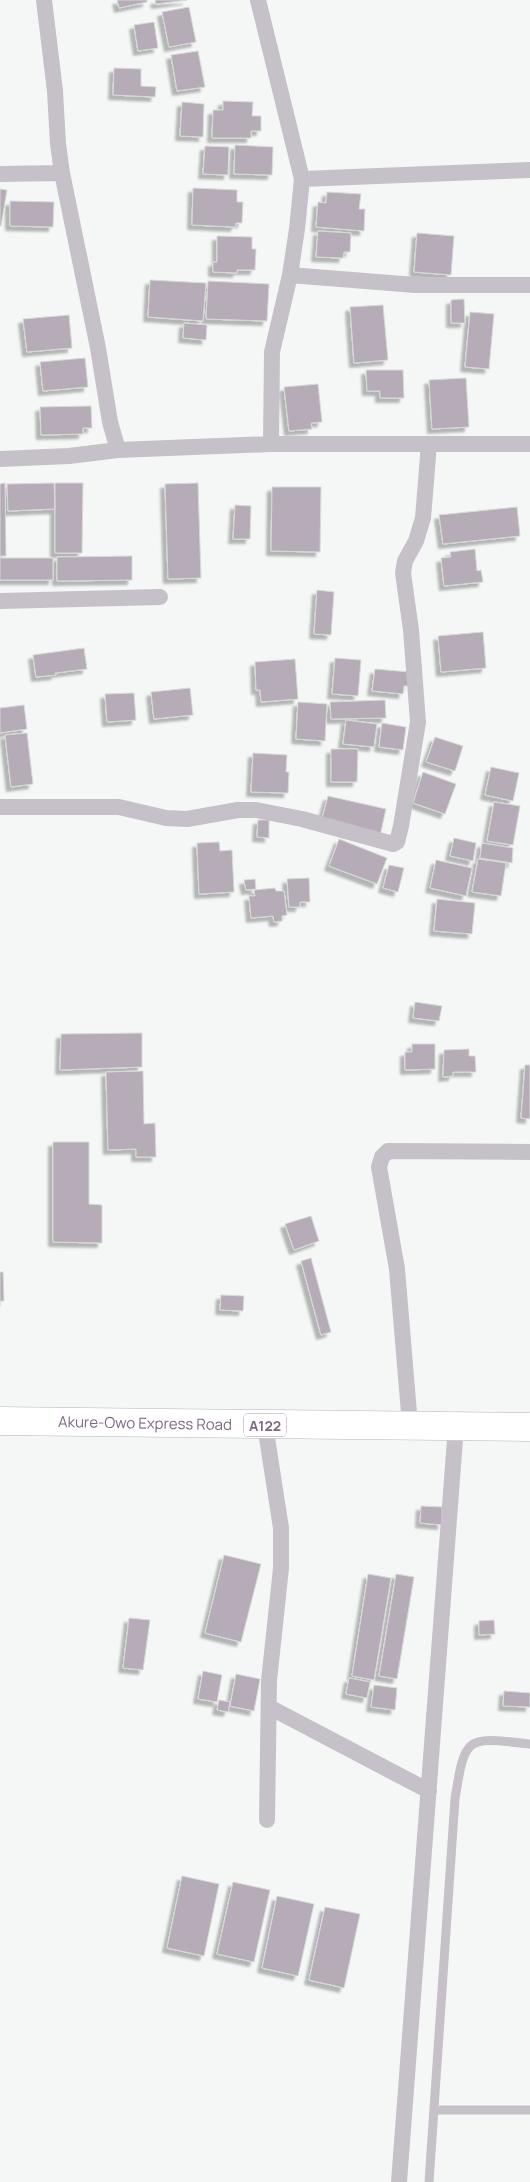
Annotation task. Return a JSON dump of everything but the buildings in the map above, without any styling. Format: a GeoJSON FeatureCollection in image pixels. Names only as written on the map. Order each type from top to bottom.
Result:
{"type":"FeatureCollection","features":[{"type":"Feature","properties":{"kind":"highway","name":"Akure-Owo Express Road"},"geometry":{"type":"LineString","coordinates":[[0,1421],[530,1427]]}},
{"type":"Feature","properties":{"kind":"street"},"geometry":{"type":"LineString","coordinates":[[44,0],[62,173],[98,348],[110,422],[118,450]]}},
{"type":"Feature","properties":{"kind":"street"},"geometry":{"type":"LineString","coordinates":[[258,0],[302,179],[290,275],[272,352],[271,444]]}},
{"type":"Feature","properties":{"kind":"street"},"geometry":{"type":"LineString","coordinates":[[302,179],[530,170]]}},
{"type":"Feature","properties":{"kind":"street"},"geometry":{"type":"LineString","coordinates":[[0,174],[62,173]]}},
{"type":"Feature","properties":{"kind":"street"},"geometry":{"type":"LineString","coordinates":[[290,275],[415,285],[530,285]]}},
{"type":"Feature","properties":{"kind":"street"},"geometry":{"type":"LineString","coordinates":[[0,459],[69,456],[118,450],[271,444],[530,444]]}},
{"type":"Feature","properties":{"kind":"street"},"geometry":{"type":"LineString","coordinates":[[0,807],[119,807],[166,818],[187,819],[238,810],[256,810],[302,818],[393,844],[397,842],[418,722],[411,630],[403,573],[423,518],[428,444]]}},
{"type":"Feature","properties":{"kind":"street"},"geometry":{"type":"LineString","coordinates":[[0,601],[160,597]]}},
{"type":"Feature","properties":{"kind":"street"},"geometry":{"type":"LineString","coordinates":[[410,1425],[397,1269],[379,1167],[382,1157],[388,1150],[530,1152]]}},
{"type":"Feature","properties":{"kind":"street"},"geometry":{"type":"LineString","coordinates":[[265,1425],[281,1536],[281,1568],[269,1681],[267,1820]]}},
{"type":"Feature","properties":{"kind":"street"},"geometry":{"type":"LineString","coordinates":[[399,2182],[456,1426]]}},
{"type":"Feature","properties":{"kind":"street"},"geometry":{"type":"LineString","coordinates":[[269,1706],[429,1791]]}},
{"type":"Feature","properties":{"kind":"lane"},"geometry":{"type":"LineString","coordinates":[[429,2182],[455,1799],[461,1761],[468,1747],[477,1742],[488,1740],[530,1744]]}},
{"type":"Feature","properties":{"kind":"lane"},"geometry":{"type":"LineString","coordinates":[[434,2110],[530,2110]]}}]}
